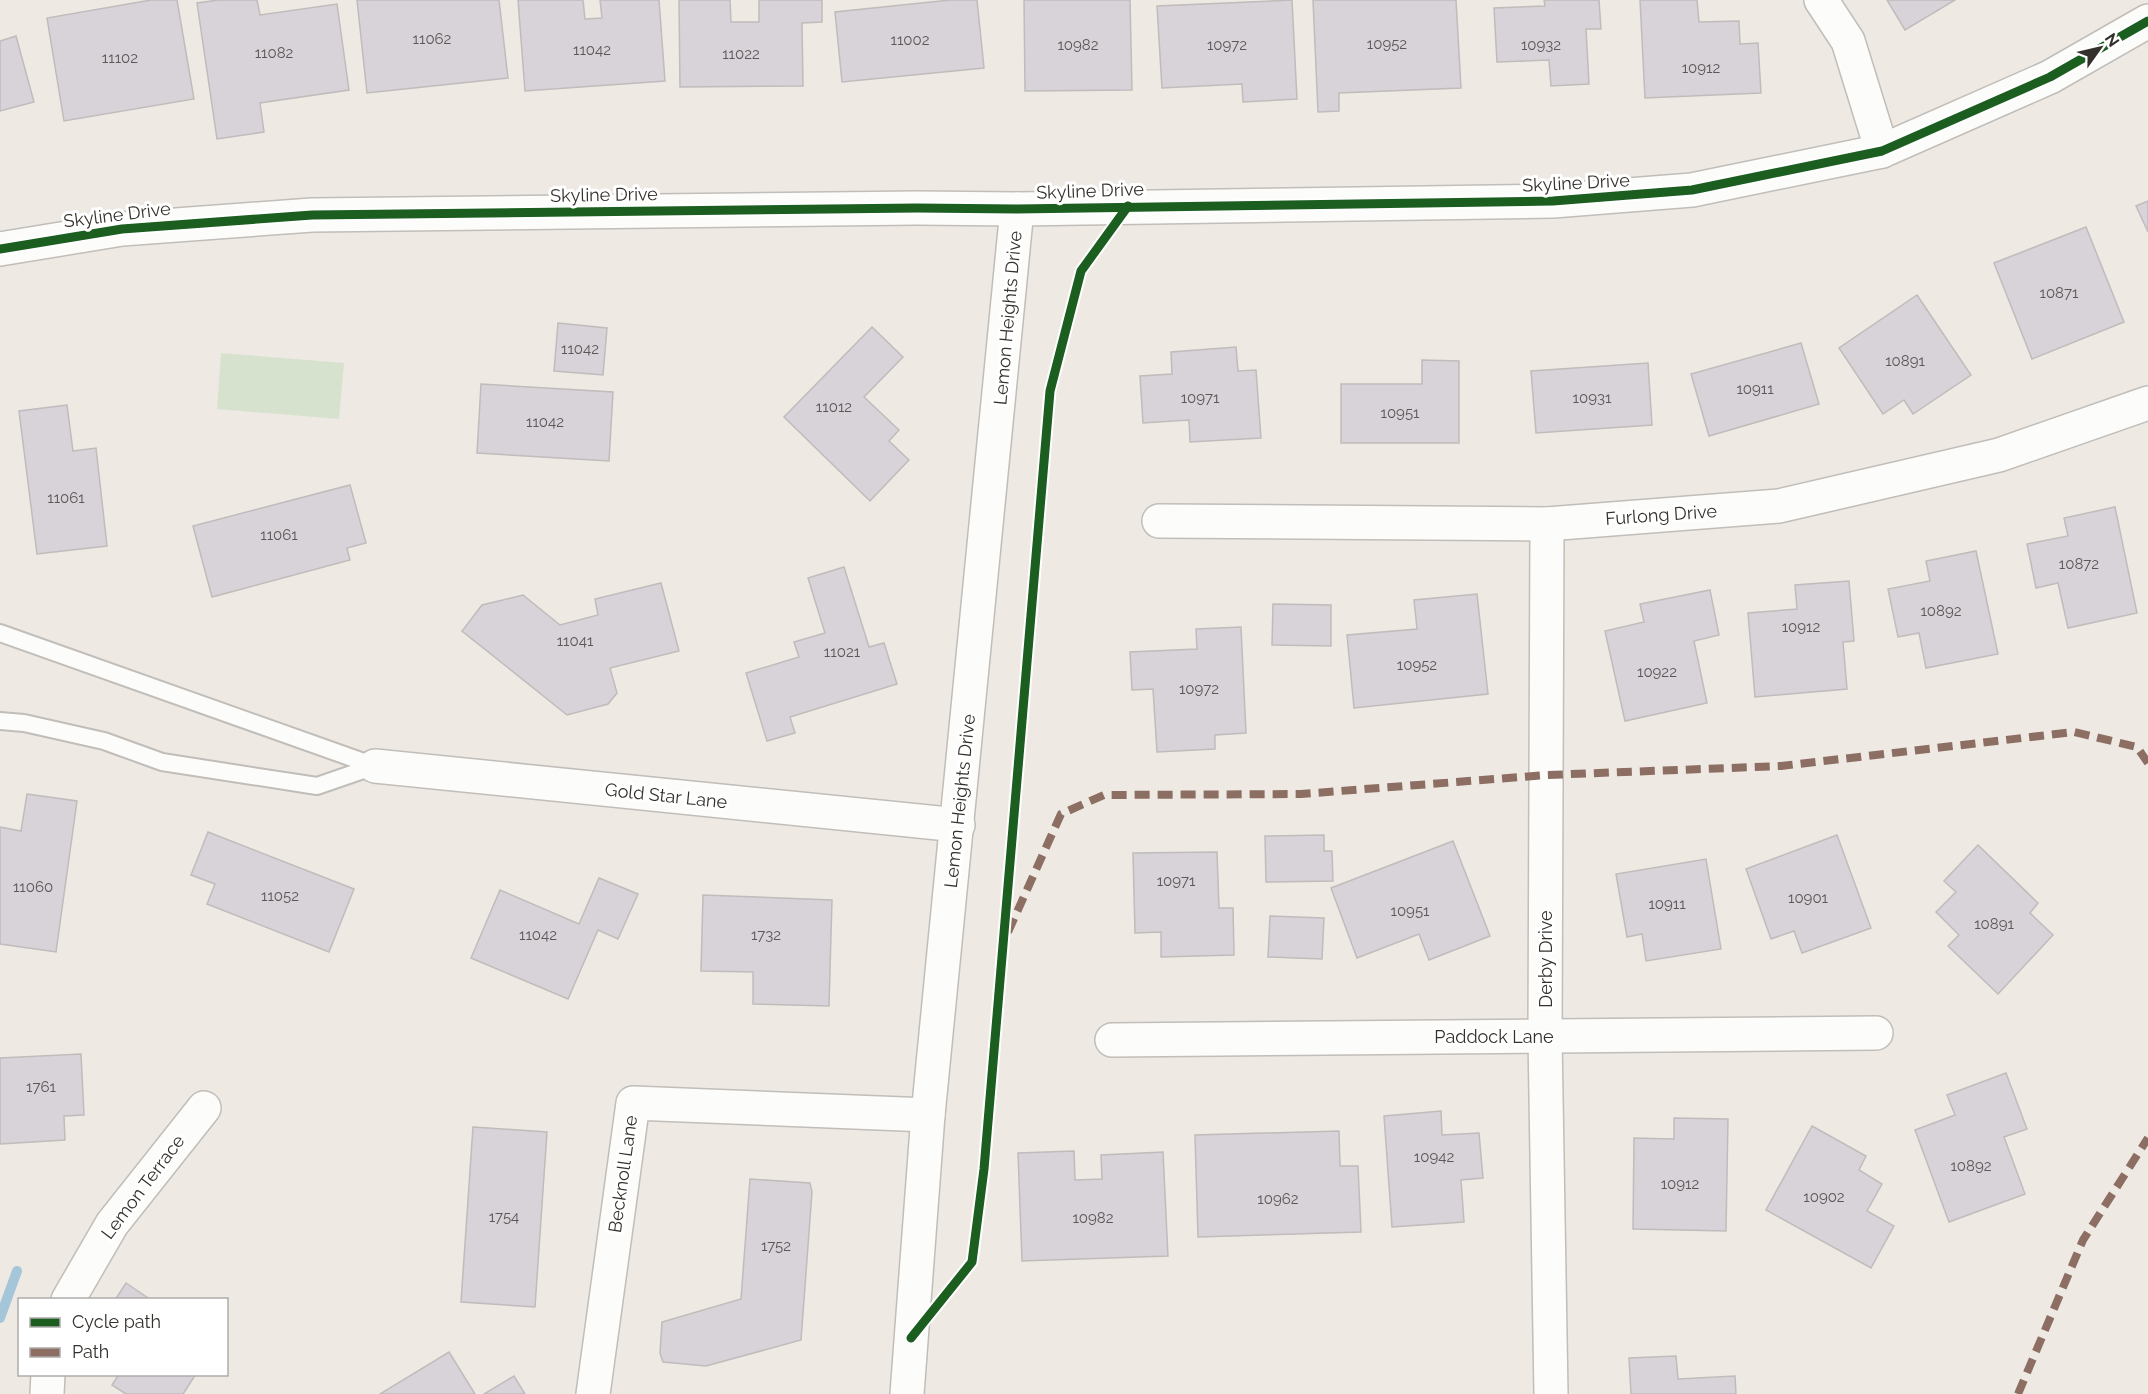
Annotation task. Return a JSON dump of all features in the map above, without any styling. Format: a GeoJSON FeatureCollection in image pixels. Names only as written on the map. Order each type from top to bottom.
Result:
{"type":"FeatureCollection","features":[{"type":"Feature","properties":{"kind":"street"},"geometry":{"type":"LineString","coordinates":[[1821,0],[1848,41],[1882,151]]}},
{"type":"Feature","properties":{"kind":"street","name":"Skyline Drive"},"geometry":{"type":"LineString","coordinates":[[0,249],[122,229],[312,215],[917,208],[1017,209],[1553,201],[1630,197],[1743,181],[1882,151],[2050,77],[2148,21]]}},
{"type":"Feature","properties":{"kind":"street","name":"Lemon Heights Drive"},"geometry":{"type":"LineString","coordinates":[[907,1394],[928,1115],[1017,209]]}},
{"type":"Feature","properties":{"kind":"street","name":"Furlong Drive"},"geometry":{"type":"LineString","coordinates":[[1159,521],[1547,524],[1779,506],[1999,454],[2148,403]]}},
{"type":"Feature","properties":{"kind":"street","name":"Derby Drive"},"geometry":{"type":"LineString","coordinates":[[1547,524],[1545,1037],[1551,1394]]}},
{"type":"Feature","properties":{"kind":"street","name":"Gold Star Lane"},"geometry":{"type":"LineString","coordinates":[[375,766],[958,825]]}},
{"type":"Feature","properties":{"kind":"street","name":"Paddock Lane"},"geometry":{"type":"LineString","coordinates":[[1112,1040],[1876,1033]]}},
{"type":"Feature","properties":{"kind":"street","name":"Becknoll Lane"},"geometry":{"type":"LineString","coordinates":[[594,1394],[633,1103],[928,1115]]}},
{"type":"Feature","properties":{"kind":"street","name":"Lemon Terrace"},"geometry":{"type":"LineString","coordinates":[[69,1298],[112,1224],[204,1108]]}},
{"type":"Feature","properties":{"kind":"street"},"geometry":{"type":"LineString","coordinates":[[47,1394],[48,1376]]}},
{"type":"Feature","properties":{"kind":"lane"},"geometry":{"type":"LineString","coordinates":[[0,633],[375,766]]}},
{"type":"Feature","properties":{"kind":"lane"},"geometry":{"type":"LineString","coordinates":[[0,721],[24,723],[104,741],[162,762],[317,786],[375,766]]}},
{"type":"Feature","properties":{"kind":"green space"},"geometry":{"type":"Polygon","coordinates":[[[221,353],[344,363],[339,419],[217,409],[221,353]]]}},
{"type":"Feature","properties":{"kind":"building"},"geometry":{"type":"Polygon","coordinates":[[[151,0],[177,0],[194,99],[64,121],[47,18],[151,0]]]}},
{"type":"Feature","properties":{"kind":"building"},"geometry":{"type":"Polygon","coordinates":[[[218,0],[257,0],[260,15],[337,4],[349,90],[260,103],[264,132],[217,139],[197,3],[218,0]]]}},
{"type":"Feature","properties":{"kind":"building"},"geometry":{"type":"Polygon","coordinates":[[[357,0],[499,0],[508,78],[367,93],[357,0]]]}},
{"type":"Feature","properties":{"kind":"building"},"geometry":{"type":"Polygon","coordinates":[[[518,0],[583,0],[585,19],[602,18],[600,0],[659,0],[665,81],[525,91],[518,0]]]}},
{"type":"Feature","properties":{"kind":"building"},"geometry":{"type":"Polygon","coordinates":[[[679,0],[730,0],[731,22],[759,22],[759,0],[822,0],[822,22],[802,23],[803,86],[680,87],[679,0]]]}},
{"type":"Feature","properties":{"kind":"building"},"geometry":{"type":"Polygon","coordinates":[[[950,0],[977,0],[984,68],[842,82],[835,12],[950,0]]]}},
{"type":"Feature","properties":{"kind":"building"},"geometry":{"type":"Polygon","coordinates":[[[1024,0],[1130,0],[1132,90],[1025,91],[1024,0]]]}},
{"type":"Feature","properties":{"kind":"building"},"geometry":{"type":"Polygon","coordinates":[[[1292,0],[1297,99],[1243,102],[1242,84],[1162,88],[1157,6],[1292,0]]]}},
{"type":"Feature","properties":{"kind":"building"},"geometry":{"type":"Polygon","coordinates":[[[1313,0],[1456,0],[1461,88],[1339,93],[1339,111],[1318,112],[1313,0]]]}},
{"type":"Feature","properties":{"kind":"building"},"geometry":{"type":"Polygon","coordinates":[[[1544,0],[1599,0],[1601,29],[1586,29],[1589,84],[1551,86],[1549,60],[1497,62],[1494,8],[1545,6],[1544,0]]]}},
{"type":"Feature","properties":{"kind":"building"},"geometry":{"type":"Polygon","coordinates":[[[1640,0],[1697,0],[1699,22],[1739,21],[1740,44],[1758,43],[1761,93],[1645,98],[1640,0]]]}},
{"type":"Feature","properties":{"kind":"building"},"geometry":{"type":"Polygon","coordinates":[[[1887,0],[1955,0],[1905,30],[1887,0]]]}},
{"type":"Feature","properties":{"kind":"building"},"geometry":{"type":"Polygon","coordinates":[[[16,36],[34,102],[0,111],[0,41],[16,36]]]}},
{"type":"Feature","properties":{"kind":"building"},"geometry":{"type":"Polygon","coordinates":[[[2148,201],[2148,232],[2136,206],[2148,201]]]}},
{"type":"Feature","properties":{"kind":"building"},"geometry":{"type":"Polygon","coordinates":[[[2086,227],[2124,322],[2032,359],[1994,263],[2086,227]]]}},
{"type":"Feature","properties":{"kind":"building"},"geometry":{"type":"Polygon","coordinates":[[[1917,295],[1971,375],[1913,414],[1904,400],[1883,414],[1839,348],[1917,295]]]}},
{"type":"Feature","properties":{"kind":"building"},"geometry":{"type":"Polygon","coordinates":[[[558,323],[607,328],[603,375],[554,371],[558,323]]]}},
{"type":"Feature","properties":{"kind":"building"},"geometry":{"type":"Polygon","coordinates":[[[872,327],[903,357],[864,397],[899,430],[889,441],[909,460],[870,501],[784,417],[872,327]]]}},
{"type":"Feature","properties":{"kind":"building"},"geometry":{"type":"Polygon","coordinates":[[[1801,343],[1819,404],[1709,436],[1691,374],[1801,343]]]}},
{"type":"Feature","properties":{"kind":"building"},"geometry":{"type":"Polygon","coordinates":[[[1236,347],[1238,371],[1256,370],[1261,438],[1190,442],[1189,420],[1143,423],[1140,376],[1172,374],[1171,352],[1236,347]]]}},
{"type":"Feature","properties":{"kind":"building"},"geometry":{"type":"Polygon","coordinates":[[[1422,360],[1459,361],[1459,443],[1341,443],[1341,384],[1422,384],[1422,360]]]}},
{"type":"Feature","properties":{"kind":"building"},"geometry":{"type":"Polygon","coordinates":[[[1648,363],[1652,425],[1536,433],[1531,371],[1648,363]]]}},
{"type":"Feature","properties":{"kind":"building"},"geometry":{"type":"Polygon","coordinates":[[[481,384],[613,392],[609,461],[477,453],[481,384]]]}},
{"type":"Feature","properties":{"kind":"building"},"geometry":{"type":"Polygon","coordinates":[[[67,405],[73,451],[96,448],[107,546],[37,554],[19,411],[67,405]]]}},
{"type":"Feature","properties":{"kind":"building"},"geometry":{"type":"Polygon","coordinates":[[[350,485],[366,543],[347,548],[350,560],[212,597],[193,526],[350,485]]]}},
{"type":"Feature","properties":{"kind":"building"},"geometry":{"type":"Polygon","coordinates":[[[2115,507],[2137,613],[2068,628],[2058,583],[2036,588],[2027,544],[2068,536],[2064,518],[2115,507]]]}},
{"type":"Feature","properties":{"kind":"building"},"geometry":{"type":"Polygon","coordinates":[[[1976,551],[1998,654],[1926,668],[1919,633],[1898,637],[1888,589],[1930,581],[1926,561],[1976,551]]]}},
{"type":"Feature","properties":{"kind":"building"},"geometry":{"type":"Polygon","coordinates":[[[844,567],[869,647],[884,643],[897,684],[790,717],[795,733],[767,741],[746,673],[799,657],[794,642],[825,633],[808,578],[844,567]]]}},
{"type":"Feature","properties":{"kind":"building"},"geometry":{"type":"Polygon","coordinates":[[[1849,581],[1854,641],[1843,642],[1847,689],[1755,697],[1748,613],[1797,609],[1795,585],[1849,581]]]}},
{"type":"Feature","properties":{"kind":"building"},"geometry":{"type":"Polygon","coordinates":[[[661,583],[679,651],[610,668],[617,693],[608,704],[567,715],[462,631],[482,605],[523,595],[560,625],[598,615],[595,599],[661,583]]]}},
{"type":"Feature","properties":{"kind":"building"},"geometry":{"type":"Polygon","coordinates":[[[1710,590],[1719,635],[1694,641],[1707,703],[1625,721],[1605,631],[1644,622],[1640,604],[1710,590]]]}},
{"type":"Feature","properties":{"kind":"building"},"geometry":{"type":"Polygon","coordinates":[[[1477,594],[1488,694],[1354,708],[1347,635],[1417,629],[1414,600],[1477,594]]]}},
{"type":"Feature","properties":{"kind":"building"},"geometry":{"type":"Polygon","coordinates":[[[1273,604],[1331,605],[1331,646],[1272,645],[1273,604]]]}},
{"type":"Feature","properties":{"kind":"building"},"geometry":{"type":"Polygon","coordinates":[[[1241,627],[1246,733],[1215,735],[1215,749],[1157,752],[1153,689],[1132,690],[1130,652],[1197,649],[1196,629],[1241,627]]]}},
{"type":"Feature","properties":{"kind":"building"},"geometry":{"type":"Polygon","coordinates":[[[27,794],[77,801],[56,952],[0,944],[0,827],[21,831],[27,794]]]}},
{"type":"Feature","properties":{"kind":"building"},"geometry":{"type":"Polygon","coordinates":[[[208,832],[354,889],[329,952],[207,904],[215,884],[191,875],[208,832]]]}},
{"type":"Feature","properties":{"kind":"building"},"geometry":{"type":"Polygon","coordinates":[[[1324,835],[1324,851],[1332,851],[1333,881],[1266,882],[1265,836],[1324,835]]]}},
{"type":"Feature","properties":{"kind":"building"},"geometry":{"type":"Polygon","coordinates":[[[1837,835],[1871,928],[1802,953],[1794,931],[1771,939],[1746,869],[1837,835]]]}},
{"type":"Feature","properties":{"kind":"building"},"geometry":{"type":"Polygon","coordinates":[[[1453,841],[1490,936],[1429,960],[1419,934],[1357,958],[1331,888],[1453,841]]]}},
{"type":"Feature","properties":{"kind":"building"},"geometry":{"type":"Polygon","coordinates":[[[1978,845],[2038,903],[2030,913],[2053,935],[1998,994],[1948,946],[1959,935],[1936,912],[1956,892],[1944,881],[1978,845]]]}},
{"type":"Feature","properties":{"kind":"building"},"geometry":{"type":"Polygon","coordinates":[[[1217,852],[1219,908],[1233,908],[1234,955],[1161,957],[1161,932],[1135,933],[1133,853],[1217,852]]]}},
{"type":"Feature","properties":{"kind":"building"},"geometry":{"type":"Polygon","coordinates":[[[1706,859],[1721,949],[1646,961],[1642,934],[1627,937],[1616,874],[1706,859]]]}},
{"type":"Feature","properties":{"kind":"building"},"geometry":{"type":"Polygon","coordinates":[[[599,878],[638,894],[618,939],[598,930],[568,999],[471,958],[500,890],[579,924],[599,878]]]}},
{"type":"Feature","properties":{"kind":"building"},"geometry":{"type":"Polygon","coordinates":[[[703,895],[832,900],[829,1006],[753,1004],[753,972],[701,971],[703,895]]]}},
{"type":"Feature","properties":{"kind":"building"},"geometry":{"type":"Polygon","coordinates":[[[1270,916],[1324,918],[1322,959],[1268,957],[1270,916]]]}},
{"type":"Feature","properties":{"kind":"building"},"geometry":{"type":"Polygon","coordinates":[[[81,1054],[84,1115],[64,1116],[65,1140],[0,1144],[0,1058],[81,1054]]]}},
{"type":"Feature","properties":{"kind":"building"},"geometry":{"type":"Polygon","coordinates":[[[2006,1073],[2027,1129],[2004,1137],[2025,1194],[1949,1222],[1915,1130],[1955,1115],[1947,1095],[2006,1073]]]}},
{"type":"Feature","properties":{"kind":"building"},"geometry":{"type":"Polygon","coordinates":[[[1441,1111],[1442,1135],[1479,1133],[1483,1178],[1461,1180],[1464,1222],[1392,1227],[1384,1116],[1441,1111]]]}},
{"type":"Feature","properties":{"kind":"building"},"geometry":{"type":"Polygon","coordinates":[[[1674,1118],[1728,1119],[1726,1231],[1633,1229],[1634,1138],[1674,1139],[1674,1118]]]}},
{"type":"Feature","properties":{"kind":"building"},"geometry":{"type":"Polygon","coordinates":[[[1812,1126],[1866,1156],[1859,1170],[1882,1184],[1867,1211],[1894,1226],[1871,1268],[1766,1210],[1812,1126]]]}},
{"type":"Feature","properties":{"kind":"building"},"geometry":{"type":"Polygon","coordinates":[[[473,1127],[547,1132],[535,1307],[461,1302],[473,1127]]]}},
{"type":"Feature","properties":{"kind":"building"},"geometry":{"type":"Polygon","coordinates":[[[1339,1131],[1340,1166],[1358,1166],[1361,1232],[1198,1237],[1195,1135],[1339,1131]]]}},
{"type":"Feature","properties":{"kind":"building"},"geometry":{"type":"Polygon","coordinates":[[[1074,1151],[1075,1180],[1102,1179],[1101,1155],[1163,1152],[1168,1256],[1022,1261],[1018,1153],[1074,1151]]]}},
{"type":"Feature","properties":{"kind":"building"},"geometry":{"type":"Polygon","coordinates":[[[750,1179],[810,1183],[812,1192],[801,1340],[706,1366],[663,1362],[660,1353],[662,1322],[741,1299],[750,1179]]]}},
{"type":"Feature","properties":{"kind":"building"},"geometry":{"type":"Polygon","coordinates":[[[126,1283],[148,1298],[116,1298],[126,1283]]]}},
{"type":"Feature","properties":{"kind":"building"},"geometry":{"type":"Polygon","coordinates":[[[449,1352],[475,1394],[380,1394],[449,1352]]]}},
{"type":"Feature","properties":{"kind":"building"},"geometry":{"type":"Polygon","coordinates":[[[1676,1356],[1678,1379],[1735,1376],[1736,1394],[1631,1394],[1629,1358],[1676,1356]]]}},
{"type":"Feature","properties":{"kind":"building"},"geometry":{"type":"Polygon","coordinates":[[[118,1376],[195,1376],[183,1394],[126,1394],[112,1385],[118,1376]]]}},
{"type":"Feature","properties":{"kind":"building"},"geometry":{"type":"Polygon","coordinates":[[[514,1376],[525,1394],[484,1394],[514,1376]]]}},
{"type":"Feature","properties":{"kind":"waterway"},"geometry":{"type":"LineString","coordinates":[[0,1318],[17,1271]]}},
{"type":"Feature","properties":{"kind":"marked path"},"geometry":{"type":"LineString","coordinates":[[1008,932],[1061,814],[1104,795],[1301,794],[1547,775],[1781,766],[2074,732],[2137,747],[2148,763]]}},
{"type":"Feature","properties":{"kind":"marked path"},"geometry":{"type":"LineString","coordinates":[[2018,1394],[2083,1240],[2148,1138]]}},
{"type":"Feature","properties":{"kind":"cycle path"},"geometry":{"type":"LineString","coordinates":[[0,249],[122,229],[312,215],[917,208],[1017,209],[1553,201],[1692,190],[1882,151],[2050,77],[2148,21]]}},
{"type":"Feature","properties":{"kind":"cycle path"},"geometry":{"type":"LineString","coordinates":[[911,1338],[972,1262],[984,1169],[1050,391],[1081,271],[1128,206]]}}]}
